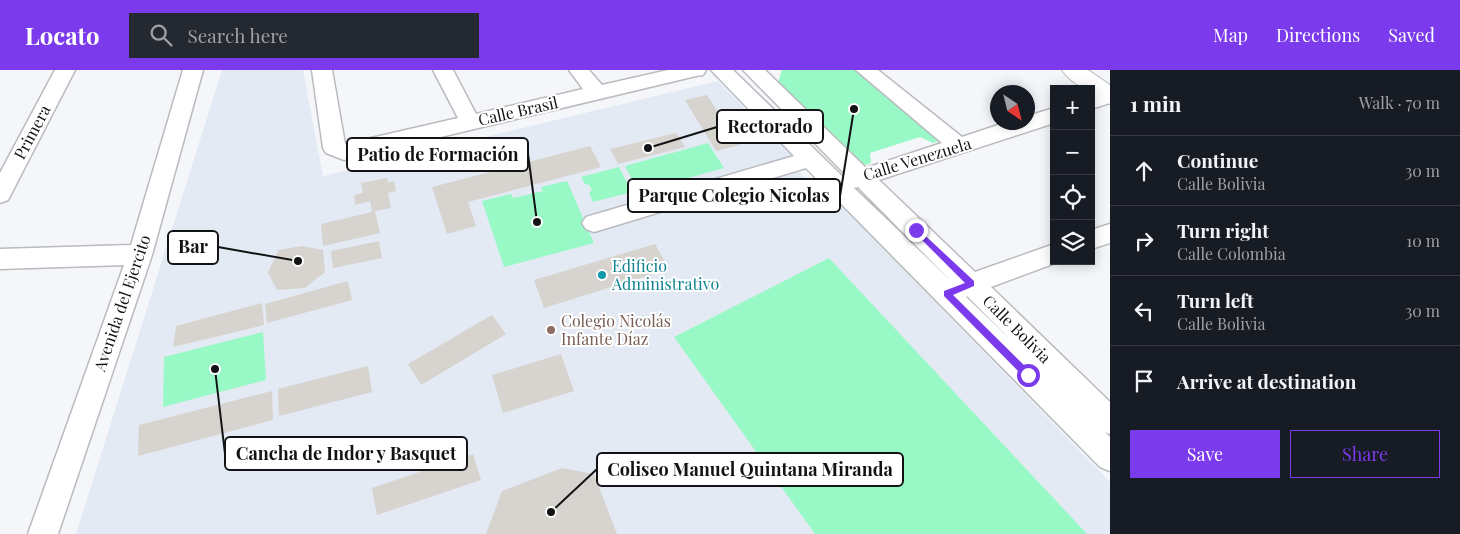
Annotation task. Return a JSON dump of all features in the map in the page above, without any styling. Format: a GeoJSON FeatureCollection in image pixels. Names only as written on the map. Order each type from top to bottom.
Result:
{"type":"FeatureCollection","features":[{"type":"Feature","properties":{"kind":"main road"},"geometry":{"type":"LineString","coordinates":[[1073,70],[1110,96]]}},
{"type":"Feature","properties":{"kind":"main road"},"geometry":{"type":"LineString","coordinates":[[1106,70],[1110,73]]}},
{"type":"Feature","properties":{"kind":"street","name":"Primera"},"geometry":{"type":"LineString","coordinates":[[0,194],[65,70]]}},
{"type":"Feature","properties":{"kind":"street","name":"Avenida del Ejercito"},"geometry":{"type":"LineString","coordinates":[[43,534],[140,255],[193,70]]}},
{"type":"Feature","properties":{"kind":"street","name":"Calle Brasil"},"geometry":{"type":"LineString","coordinates":[[322,70],[334,148],[340,152],[696,70]]}},
{"type":"Feature","properties":{"kind":"street"},"geometry":{"type":"LineString","coordinates":[[443,70],[470,122]]}},
{"type":"Feature","properties":{"kind":"street"},"geometry":{"type":"LineString","coordinates":[[579,70],[597,93]]}},
{"type":"Feature","properties":{"kind":"street","name":"Calle Bolivia"},"geometry":{"type":"LineString","coordinates":[[722,70],[1110,456]]}},
{"type":"Feature","properties":{"kind":"street","name":"Calle Bolivia"},"geometry":{"type":"LineString","coordinates":[[753,70],[1110,421]]}},
{"type":"Feature","properties":{"kind":"street"},"geometry":{"type":"LineString","coordinates":[[866,70],[959,146]]}},
{"type":"Feature","properties":{"kind":"street"},"geometry":{"type":"LineString","coordinates":[[1095,101],[1110,96]]}},
{"type":"Feature","properties":{"kind":"street","name":"Calle Venezuela"},"geometry":{"type":"LineString","coordinates":[[838,185],[1050,116]]}},
{"type":"Feature","properties":{"kind":"street"},"geometry":{"type":"LineString","coordinates":[[594,223],[811,158]]}},
{"type":"Feature","properties":{"kind":"street"},"geometry":{"type":"LineString","coordinates":[[0,260],[140,255]]}},
{"type":"Feature","properties":{"kind":"street"},"geometry":{"type":"LineString","coordinates":[[947,294],[1050,255]]}},
{"type":"Feature","properties":{"kind":"shaded area","name":"Colegio Nicolás Infante Díaz"},"geometry":{"type":"Polygon","coordinates":[[[222,70],[303,70],[323,176],[718,81],[791,155],[786,159],[804,177],[815,178],[1110,482],[1110,534],[76,534],[222,70]]]}},
{"type":"Feature","properties":{"kind":"green space"},"geometry":{"type":"Polygon","coordinates":[[[782,70],[857,70],[939,141],[933,143],[920,137],[870,153],[871,163],[862,166],[778,82],[782,70]]]}},
{"type":"Feature","properties":{"kind":"green space"},"geometry":{"type":"Polygon","coordinates":[[[708,143],[724,168],[639,192],[625,166],[708,143]]]}},
{"type":"Feature","properties":{"kind":"green space"},"geometry":{"type":"Polygon","coordinates":[[[619,167],[632,192],[593,202],[589,193],[592,190],[581,177],[619,167]]]}},
{"type":"Feature","properties":{"kind":"green space"},"geometry":{"type":"Polygon","coordinates":[[[567,181],[594,243],[504,267],[482,201],[511,194],[513,198],[543,191],[541,187],[567,181]]]}},
{"type":"Feature","properties":{"kind":"green space"},"geometry":{"type":"Polygon","coordinates":[[[829,258],[1087,534],[815,534],[674,337],[829,258]]]}},
{"type":"Feature","properties":{"kind":"green space"},"geometry":{"type":"Polygon","coordinates":[[[263,332],[266,380],[163,407],[164,357],[263,332]]]}},
{"type":"Feature","properties":{"kind":"building"},"geometry":{"type":"Polygon","coordinates":[[[707,95],[740,145],[716,151],[685,100],[707,95]]]}},
{"type":"Feature","properties":{"kind":"building"},"geometry":{"type":"Polygon","coordinates":[[[741,109],[765,132],[749,139],[726,115],[741,109]]]}},
{"type":"Feature","properties":{"kind":"building"},"geometry":{"type":"Polygon","coordinates":[[[676,133],[685,147],[618,164],[610,149],[676,133]]]}},
{"type":"Feature","properties":{"kind":"building"},"geometry":{"type":"Polygon","coordinates":[[[590,146],[601,167],[468,202],[476,226],[447,234],[432,187],[590,146]]]}},
{"type":"Feature","properties":{"kind":"building"},"geometry":{"type":"Polygon","coordinates":[[[387,178],[388,182],[394,181],[396,191],[388,193],[391,208],[375,211],[380,233],[323,246],[321,224],[372,212],[370,201],[355,205],[354,195],[363,193],[361,183],[387,178]]]}},
{"type":"Feature","properties":{"kind":"building"},"geometry":{"type":"Polygon","coordinates":[[[379,241],[382,258],[333,268],[331,251],[379,241]]]}},
{"type":"Feature","properties":{"kind":"building","name":"Edificio Administrativo"},"geometry":{"type":"Polygon","coordinates":[[[655,244],[669,269],[544,308],[534,280],[655,244]]]}},
{"type":"Feature","properties":{"kind":"building"},"geometry":{"type":"Polygon","coordinates":[[[302,246],[323,250],[325,272],[305,288],[277,290],[268,273],[278,250],[302,246]]]}},
{"type":"Feature","properties":{"kind":"building"},"geometry":{"type":"Polygon","coordinates":[[[348,281],[352,300],[267,323],[265,304],[348,281]]]}},
{"type":"Feature","properties":{"kind":"building"},"geometry":{"type":"Polygon","coordinates":[[[262,303],[264,325],[173,347],[176,326],[262,303]]]}},
{"type":"Feature","properties":{"kind":"building"},"geometry":{"type":"Polygon","coordinates":[[[492,315],[506,334],[421,385],[408,364],[492,315]]]}},
{"type":"Feature","properties":{"kind":"building"},"geometry":{"type":"Polygon","coordinates":[[[561,354],[574,391],[503,413],[492,375],[561,354]]]}},
{"type":"Feature","properties":{"kind":"building"},"geometry":{"type":"Polygon","coordinates":[[[368,366],[372,392],[279,416],[278,389],[368,366]]]}},
{"type":"Feature","properties":{"kind":"building"},"geometry":{"type":"Polygon","coordinates":[[[272,391],[273,420],[138,456],[139,425],[272,391]]]}},
{"type":"Feature","properties":{"kind":"building"},"geometry":{"type":"Polygon","coordinates":[[[473,454],[481,480],[377,515],[372,488],[473,454]]]}},
{"type":"Feature","properties":{"kind":"building"},"geometry":{"type":"Polygon","coordinates":[[[562,468],[594,474],[617,534],[486,534],[502,491],[562,468]]]}},
{"type":"Feature","properties":{"kind":"place","name":"Parque Colegio Nicolas"},"geometry":{"type":"Point","coordinates":[854,109]}},
{"type":"Feature","properties":{"kind":"place","name":"Rectorado"},"geometry":{"type":"Point","coordinates":[648,148]}},
{"type":"Feature","properties":{"kind":"place","name":"Patio de Formación"},"geometry":{"type":"Point","coordinates":[537,222]}},
{"type":"Feature","properties":{"kind":"place","name":"Bar"},"geometry":{"type":"Point","coordinates":[298,261]}},
{"type":"Feature","properties":{"kind":"place","name":"Edificio Administrativo"},"geometry":{"type":"Point","coordinates":[602,275]}},
{"type":"Feature","properties":{"kind":"place","name":"Colegio Nicolás Infante Díaz"},"geometry":{"type":"Point","coordinates":[551,330]}},
{"type":"Feature","properties":{"kind":"place","name":"Cancha de Indor y Basquet"},"geometry":{"type":"Point","coordinates":[215,369]}},
{"type":"Feature","properties":{"kind":"place","name":"Coliseo Manuel Quintana Miranda"},"geometry":{"type":"Point","coordinates":[551,512]}},
{"type":"Feature","properties":{"kind":"route"},"geometry":{"type":"LineString","coordinates":[[916,230],[971,284],[947,294],[1028,375]]}}]}
